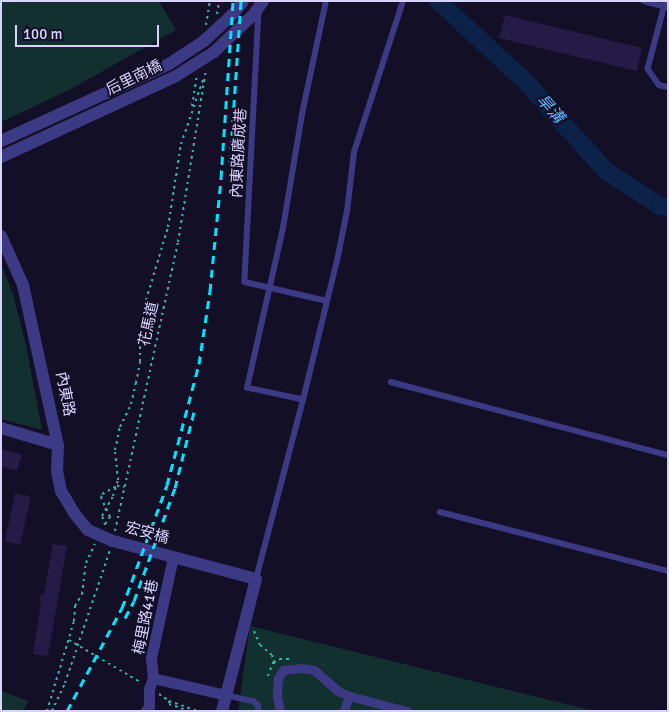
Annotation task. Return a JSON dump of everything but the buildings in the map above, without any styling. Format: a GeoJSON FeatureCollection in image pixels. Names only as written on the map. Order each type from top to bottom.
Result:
{"type":"FeatureCollection","features":[{"type":"Feature","properties":{"kind":"street","name":"后里南橋"},"geometry":{"type":"LineString","coordinates":[[1,141],[169,64],[204,41],[234,13],[243,1]]}},
{"type":"Feature","properties":{"kind":"street","name":"后里南橋"},"geometry":{"type":"LineString","coordinates":[[1,158],[176,76],[214,52],[254,14],[261,1]]}},
{"type":"Feature","properties":{"kind":"street","name":"內東路"},"geometry":{"type":"LineString","coordinates":[[1,236],[23,285],[58,445],[56,471],[66,498],[88,530],[113,541]]}},
{"type":"Feature","properties":{"kind":"street"},"geometry":{"type":"LineString","coordinates":[[1,428],[58,445]]}},
{"type":"Feature","properties":{"kind":"street","name":"宏安橋"},"geometry":{"type":"LineString","coordinates":[[113,541],[173,557]]}},
{"type":"Feature","properties":{"kind":"street"},"geometry":{"type":"LineString","coordinates":[[173,557],[256,579],[222,711]]}},
{"type":"Feature","properties":{"kind":"street","name":"梅里路41巷"},"geometry":{"type":"LineString","coordinates":[[146,711],[149,706],[151,658],[173,557]]}},
{"type":"Feature","properties":{"kind":"street"},"geometry":{"type":"LineString","coordinates":[[280,711],[277,695],[278,678],[283,670],[302,668],[314,670],[331,686],[349,696],[407,711]]}},
{"type":"Feature","properties":{"kind":"street"},"geometry":{"type":"LineString","coordinates":[[150,682],[226,695]]}},
{"type":"Feature","properties":{"kind":"street"},"geometry":{"type":"LineString","coordinates":[[344,711],[349,696]]}},
{"type":"Feature","properties":{"kind":"lane","name":"內東路廣成巷"},"geometry":{"type":"LineString","coordinates":[[261,1],[245,282],[327,301]]}},
{"type":"Feature","properties":{"kind":"lane"},"geometry":{"type":"LineString","coordinates":[[303,400],[247,388],[283,228],[302,114],[326,1]]}},
{"type":"Feature","properties":{"kind":"lane"},"geometry":{"type":"LineString","coordinates":[[256,579],[327,301],[347,211],[354,152],[403,1]]}},
{"type":"Feature","properties":{"kind":"lane"},"geometry":{"type":"LineString","coordinates":[[644,1],[666,5],[648,69],[659,85],[668,87]]}},
{"type":"Feature","properties":{"kind":"lane"},"geometry":{"type":"LineString","coordinates":[[391,382],[668,455]]}},
{"type":"Feature","properties":{"kind":"lane"},"geometry":{"type":"LineString","coordinates":[[440,512],[668,571]]}},
{"type":"Feature","properties":{"kind":"lane"},"geometry":{"type":"LineString","coordinates":[[226,695],[253,701],[258,706],[259,711]]}},
{"type":"Feature","properties":{"kind":"path"},"geometry":{"type":"LineString","coordinates":[[216,19],[219,1]]}},
{"type":"Feature","properties":{"kind":"path","name":"花馬道"},"geometry":{"type":"LineString","coordinates":[[52,711],[65,683],[113,541],[178,242],[207,63]]}},
{"type":"Feature","properties":{"kind":"path"},"geometry":{"type":"LineString","coordinates":[[125,487],[116,487],[102,494],[101,498],[110,517],[104,525],[102,516],[116,487],[118,480],[115,450],[120,427],[131,404],[136,382],[140,362],[140,333],[146,300],[168,227],[181,144],[205,72]]}},
{"type":"Feature","properties":{"kind":"path"},"geometry":{"type":"LineString","coordinates":[[47,711],[69,640],[74,621],[75,606],[82,594],[86,564],[97,540]]}},
{"type":"Feature","properties":{"kind":"path"},"geometry":{"type":"LineString","coordinates":[[256,623],[254,631],[260,646],[272,655],[278,678]]}},
{"type":"Feature","properties":{"kind":"path"},"geometry":{"type":"LineString","coordinates":[[69,640],[150,682]]}},
{"type":"Feature","properties":{"kind":"path"},"geometry":{"type":"LineString","coordinates":[[155,692],[170,702],[198,711]]}},
{"type":"Feature","properties":{"kind":"path"},"geometry":{"type":"LineString","coordinates":[[170,702],[169,704],[189,711]]}},
{"type":"Feature","properties":{"kind":"green space"},"geometry":{"type":"Polygon","coordinates":[[[1,1],[159,1],[176,30],[69,90],[1,122],[1,1]]]}},
{"type":"Feature","properties":{"kind":"green space"},"geometry":{"type":"Polygon","coordinates":[[[1,264],[13,294],[26,345],[42,430],[1,419],[1,264]]]}},
{"type":"Feature","properties":{"kind":"green space"},"geometry":{"type":"Polygon","coordinates":[[[250,626],[594,711],[238,711],[250,626]]]}},
{"type":"Feature","properties":{"kind":"green space"},"geometry":{"type":"Polygon","coordinates":[[[1,691],[28,701],[23,711],[1,711],[1,691]]]}},
{"type":"Feature","properties":{"kind":"waterway","name":"旱溝"},"geometry":{"type":"LineString","coordinates":[[438,1],[525,81],[606,171],[660,206],[668,207]]}},
{"type":"Feature","properties":{"kind":"railway"},"geometry":{"type":"LineString","coordinates":[[67,711],[122,608],[167,485],[199,364],[210,291],[221,178],[233,1]]}},
{"type":"Feature","properties":{"kind":"railway"},"geometry":{"type":"LineString","coordinates":[[230,163],[241,1]]}},
{"type":"Feature","properties":{"kind":"railway"},"geometry":{"type":"LineString","coordinates":[[125,618],[134,601],[175,488],[195,408]]}}]}
